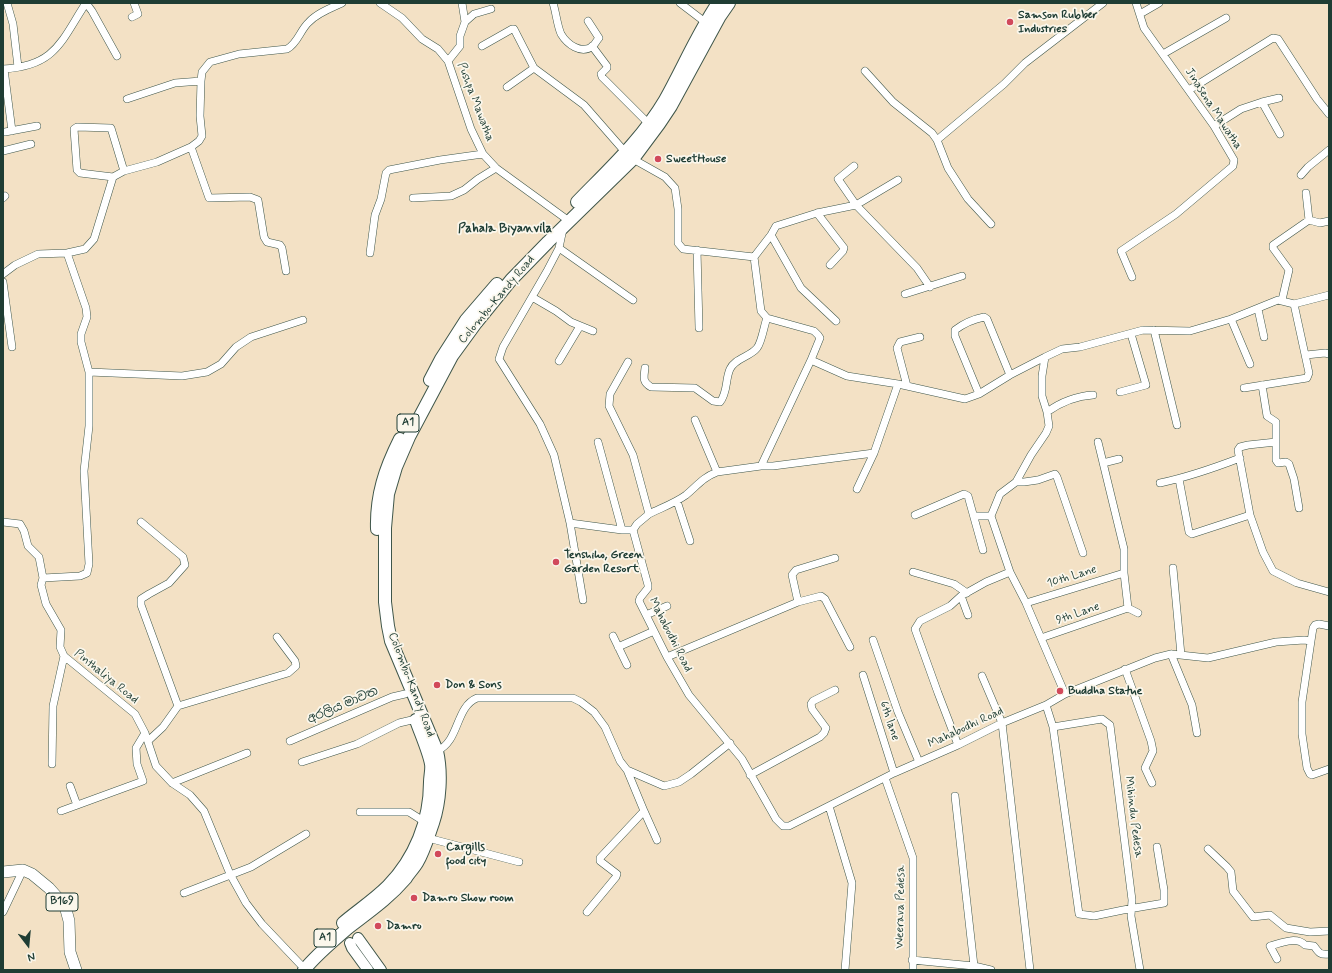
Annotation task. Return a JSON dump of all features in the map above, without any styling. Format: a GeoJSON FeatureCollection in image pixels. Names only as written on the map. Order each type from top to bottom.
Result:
{"type":"FeatureCollection","features":[{"type":"Feature","properties":{"kind":"highway","name":"Colombo-Kandy Road"},"geometry":{"type":"LineString","coordinates":[[629,156],[665,100],[705,22],[718,3]]}},
{"type":"Feature","properties":{"kind":"highway","name":"Colombo-Kandy Road"},"geometry":{"type":"LineString","coordinates":[[300,968],[377,907],[395,890],[416,864],[424,849],[435,816],[439,797],[439,760],[437,751],[391,641],[385,602],[385,528],[388,494],[396,467],[409,437],[452,356],[476,323],[511,280],[565,221],[659,124],[720,16],[729,3]]}},
{"type":"Feature","properties":{"kind":"highway","name":"Colombo-Kandy Road"},"geometry":{"type":"LineString","coordinates":[[300,968],[327,937],[378,895],[408,862],[425,822],[430,794],[431,763],[416,719],[384,642],[378,610],[377,525],[379,493],[389,461],[441,359],[466,320],[500,281],[565,221]]}},
{"type":"Feature","properties":{"kind":"main road"},"geometry":{"type":"LineString","coordinates":[[3,872],[23,870]]}},
{"type":"Feature","properties":{"kind":"main road","name":"B169"},"geometry":{"type":"LineString","coordinates":[[23,870],[32,874],[49,888],[65,906],[69,922],[70,952],[76,970]]}},
{"type":"Feature","properties":{"kind":"main road"},"geometry":{"type":"LineString","coordinates":[[368,970],[352,948],[354,941],[381,970]]}},
{"type":"Feature","properties":{"kind":"street"},"geometry":{"type":"LineString","coordinates":[[8,3],[13,24],[18,67]]}},
{"type":"Feature","properties":{"kind":"street"},"geometry":{"type":"LineString","coordinates":[[37,126],[8,132],[4,69],[18,67],[42,60],[54,51],[64,40],[86,3],[117,56]]}},
{"type":"Feature","properties":{"kind":"street"},"geometry":{"type":"LineString","coordinates":[[132,17],[138,14],[134,3]]}},
{"type":"Feature","properties":{"kind":"street"},"geometry":{"type":"LineString","coordinates":[[124,171],[111,128],[77,127],[74,129],[77,170],[80,174],[113,177],[124,171],[157,162],[191,147],[199,141],[202,136],[200,116],[201,81],[202,72],[210,62],[239,54],[287,49],[293,46],[307,23],[313,18],[342,3]]}},
{"type":"Feature","properties":{"kind":"street","name":"Pushpa Mawatha"},"geometry":{"type":"LineString","coordinates":[[380,3],[402,18],[422,39],[438,49],[448,62],[471,129],[483,154],[496,168],[565,221]]}},
{"type":"Feature","properties":{"kind":"street"},"geometry":{"type":"LineString","coordinates":[[448,62],[460,46],[460,36],[465,22],[462,3]]}},
{"type":"Feature","properties":{"kind":"street"},"geometry":{"type":"LineString","coordinates":[[553,3],[561,33],[569,43],[578,49],[586,49],[592,46],[599,38],[588,21]]}},
{"type":"Feature","properties":{"kind":"street"},"geometry":{"type":"LineString","coordinates":[[680,3],[705,22]]}},
{"type":"Feature","properties":{"kind":"street"},"geometry":{"type":"LineString","coordinates":[[936,140],[1004,84],[1025,63],[1103,3]]}},
{"type":"Feature","properties":{"kind":"street","name":"Jinasena Mawatha"},"geometry":{"type":"LineString","coordinates":[[1132,277],[1121,251],[1176,214],[1233,166],[1234,160],[1214,126],[1144,28],[1136,3]]}},
{"type":"Feature","properties":{"kind":"street"},"geometry":{"type":"LineString","coordinates":[[1140,14],[1159,3]]}},
{"type":"Feature","properties":{"kind":"street"},"geometry":{"type":"LineString","coordinates":[[465,22],[474,14],[491,9]]}},
{"type":"Feature","properties":{"kind":"street"},"geometry":{"type":"LineString","coordinates":[[1163,54],[1226,18]]}},
{"type":"Feature","properties":{"kind":"street"},"geometry":{"type":"LineString","coordinates":[[482,46],[514,29],[534,68],[584,105],[629,156],[665,178],[675,188],[678,209],[678,243],[683,249],[754,257]]}},
{"type":"Feature","properties":{"kind":"street"},"geometry":{"type":"LineString","coordinates":[[1189,90],[1273,38],[1278,39],[1317,99],[1329,114]]}},
{"type":"Feature","properties":{"kind":"street"},"geometry":{"type":"LineString","coordinates":[[592,46],[607,66],[601,74],[602,77],[649,124]]}},
{"type":"Feature","properties":{"kind":"street"},"geometry":{"type":"LineString","coordinates":[[507,87],[534,68]]}},
{"type":"Feature","properties":{"kind":"street"},"geometry":{"type":"LineString","coordinates":[[865,71],[893,102],[932,134],[948,168],[968,200],[991,224]]}},
{"type":"Feature","properties":{"kind":"street"},"geometry":{"type":"LineString","coordinates":[[127,99],[175,83],[201,81]]}},
{"type":"Feature","properties":{"kind":"street"},"geometry":{"type":"LineString","coordinates":[[1214,126],[1241,109],[1279,98]]}},
{"type":"Feature","properties":{"kind":"street"},"geometry":{"type":"LineString","coordinates":[[1262,102],[1280,134]]}},
{"type":"Feature","properties":{"kind":"street"},"geometry":{"type":"LineString","coordinates":[[3,151],[31,144]]}},
{"type":"Feature","properties":{"kind":"street"},"geometry":{"type":"LineString","coordinates":[[191,147],[209,198],[250,197],[258,200],[264,237],[267,242],[280,245],[282,248],[286,271]]}},
{"type":"Feature","properties":{"kind":"street"},"geometry":{"type":"LineString","coordinates":[[1301,175],[1308,167],[1329,150]]}},
{"type":"Feature","properties":{"kind":"street"},"geometry":{"type":"LineString","coordinates":[[370,253],[375,215],[388,170],[440,160],[483,154]]}},
{"type":"Feature","properties":{"kind":"street"},"geometry":{"type":"LineString","coordinates":[[854,166],[838,179],[856,205],[916,268],[930,287]]}},
{"type":"Feature","properties":{"kind":"street"},"geometry":{"type":"LineString","coordinates":[[413,198],[451,196],[464,190],[496,168]]}},
{"type":"Feature","properties":{"kind":"street"},"geometry":{"type":"LineString","coordinates":[[3,274],[15,265],[38,254],[67,253],[85,249],[94,239],[113,177]]}},
{"type":"Feature","properties":{"kind":"street"},"geometry":{"type":"LineString","coordinates":[[761,466],[820,338],[818,334],[814,332],[767,318],[761,311],[754,257],[776,226],[817,213],[856,205],[898,180]]}},
{"type":"Feature","properties":{"kind":"street"},"geometry":{"type":"LineString","coordinates":[[1306,193],[1309,220]]}},
{"type":"Feature","properties":{"kind":"street"},"geometry":{"type":"LineString","coordinates":[[817,213],[844,248],[830,265]]}},
{"type":"Feature","properties":{"kind":"street"},"geometry":{"type":"LineString","coordinates":[[1309,220],[1320,223],[1329,221]]}},
{"type":"Feature","properties":{"kind":"street"},"geometry":{"type":"LineString","coordinates":[[1282,300],[1288,270],[1273,248],[1273,245],[1309,220]]}},
{"type":"Feature","properties":{"kind":"street"},"geometry":{"type":"LineString","coordinates":[[565,221],[559,248],[548,271],[503,346],[499,359],[540,424],[554,455],[570,523],[583,600]]}},
{"type":"Feature","properties":{"kind":"street"},"geometry":{"type":"LineString","coordinates":[[771,235],[801,288],[836,320]]}},
{"type":"Feature","properties":{"kind":"street"},"geometry":{"type":"LineString","coordinates":[[559,248],[633,300]]}},
{"type":"Feature","properties":{"kind":"street"},"geometry":{"type":"LineString","coordinates":[[697,250],[700,328]]}},
{"type":"Feature","properties":{"kind":"street"},"geometry":{"type":"LineString","coordinates":[[43,578],[80,576],[86,573],[89,564],[84,471],[89,426],[89,372],[80,334],[86,317],[86,308],[67,253]]}},
{"type":"Feature","properties":{"kind":"street"},"geometry":{"type":"LineString","coordinates":[[905,294],[962,276]]}},
{"type":"Feature","properties":{"kind":"street"},"geometry":{"type":"LineString","coordinates":[[3,282],[12,347]]}},
{"type":"Feature","properties":{"kind":"street"},"geometry":{"type":"LineString","coordinates":[[811,360],[847,376],[898,384],[964,399],[979,394],[1010,375],[1062,349],[1080,347],[1144,330],[1190,331],[1231,319],[1278,300],[1294,304],[1329,295]]}},
{"type":"Feature","properties":{"kind":"street"},"geometry":{"type":"LineString","coordinates":[[532,298],[556,311],[571,322],[593,332]]}},
{"type":"Feature","properties":{"kind":"street"},"geometry":{"type":"LineString","coordinates":[[1244,388],[1307,378],[1309,374],[1306,355],[1294,304]]}},
{"type":"Feature","properties":{"kind":"street"},"geometry":{"type":"LineString","coordinates":[[1258,309],[1264,337]]}},
{"type":"Feature","properties":{"kind":"street"},"geometry":{"type":"LineString","coordinates":[[979,394],[955,336],[954,330],[984,316],[987,319],[1010,375]]}},
{"type":"Feature","properties":{"kind":"street"},"geometry":{"type":"LineString","coordinates":[[644,368],[643,380],[651,387],[695,388],[713,401],[720,402],[725,396],[730,368],[738,360],[758,347],[767,318]]}},
{"type":"Feature","properties":{"kind":"street"},"geometry":{"type":"LineString","coordinates":[[1231,319],[1250,364]]}},
{"type":"Feature","properties":{"kind":"street"},"geometry":{"type":"LineString","coordinates":[[89,372],[182,376],[207,372],[221,364],[236,347],[251,338],[302,320]]}},
{"type":"Feature","properties":{"kind":"street"},"geometry":{"type":"LineString","coordinates":[[559,361],[580,326]]}},
{"type":"Feature","properties":{"kind":"street"},"geometry":{"type":"LineString","coordinates":[[1154,330],[1177,425]]}},
{"type":"Feature","properties":{"kind":"street"},"geometry":{"type":"LineString","coordinates":[[1120,392],[1146,385],[1131,334]]}},
{"type":"Feature","properties":{"kind":"street"},"geometry":{"type":"LineString","coordinates":[[907,386],[897,348],[898,344],[900,342],[920,337]]}},
{"type":"Feature","properties":{"kind":"street"},"geometry":{"type":"LineString","coordinates":[[1306,355],[1329,354]]}},
{"type":"Feature","properties":{"kind":"street"},"geometry":{"type":"LineString","coordinates":[[1045,357],[1042,376],[1042,396],[1047,412],[1049,426],[1016,482],[1000,494],[991,516],[1010,572],[1026,603],[1065,694]]}},
{"type":"Feature","properties":{"kind":"street"},"geometry":{"type":"LineString","coordinates":[[628,362],[610,394],[609,406],[633,455],[649,514]]}},
{"type":"Feature","properties":{"kind":"street"},"geometry":{"type":"LineString","coordinates":[[857,489],[874,453],[898,384]]}},
{"type":"Feature","properties":{"kind":"street"},"geometry":{"type":"LineString","coordinates":[[1262,385],[1267,416],[1276,422],[1276,460],[1278,463],[1286,462],[1289,464],[1294,479],[1299,508]]}},
{"type":"Feature","properties":{"kind":"street"},"geometry":{"type":"LineString","coordinates":[[1047,412],[1056,406],[1081,396],[1093,394]]}},
{"type":"Feature","properties":{"kind":"street"},"geometry":{"type":"LineString","coordinates":[[695,420],[717,472]]}},
{"type":"Feature","properties":{"kind":"street"},"geometry":{"type":"LineString","coordinates":[[598,442],[622,530]]}},
{"type":"Feature","properties":{"kind":"street"},"geometry":{"type":"LineString","coordinates":[[1098,442],[1124,549],[1125,609],[1138,613]]}},
{"type":"Feature","properties":{"kind":"street"},"geometry":{"type":"LineString","coordinates":[[1276,442],[1248,445],[1240,447],[1238,450],[1250,515],[1263,552],[1273,571],[1297,584],[1329,592]]}},
{"type":"Feature","properties":{"kind":"street"},"geometry":{"type":"LineString","coordinates":[[570,523],[622,530],[633,530],[637,524],[649,514],[677,501],[707,476],[717,472],[874,453]]}},
{"type":"Feature","properties":{"kind":"street"},"geometry":{"type":"LineString","coordinates":[[1160,483],[1204,472],[1240,458]]}},
{"type":"Feature","properties":{"kind":"street"},"geometry":{"type":"LineString","coordinates":[[1103,463],[1119,459]]}},
{"type":"Feature","properties":{"kind":"street"},"geometry":{"type":"LineString","coordinates":[[1016,482],[1038,480],[1055,474],[1058,477],[1083,553]]}},
{"type":"Feature","properties":{"kind":"street"},"geometry":{"type":"LineString","coordinates":[[1179,479],[1189,532],[1192,534],[1250,515]]}},
{"type":"Feature","properties":{"kind":"street"},"geometry":{"type":"LineString","coordinates":[[915,515],[964,494],[968,496],[983,550]]}},
{"type":"Feature","properties":{"kind":"street"},"geometry":{"type":"LineString","coordinates":[[677,501],[690,541]]}},
{"type":"Feature","properties":{"kind":"street"},"geometry":{"type":"LineString","coordinates":[[974,516],[991,516]]}},
{"type":"Feature","properties":{"kind":"street","name":"Pinthaliya Road"},"geometry":{"type":"LineString","coordinates":[[3,522],[20,524],[28,546],[39,558],[43,578],[41,585],[46,604],[61,630],[60,647],[64,656],[135,714],[146,733],[156,766],[172,783],[190,795],[204,811],[230,874],[246,903],[300,968]]}},
{"type":"Feature","properties":{"kind":"street"},"geometry":{"type":"LineString","coordinates":[[141,522],[183,556],[185,564],[170,584],[141,599],[141,605],[178,706]]}},
{"type":"Feature","properties":{"kind":"street","name":"Mahabodhi Road"},"geometry":{"type":"LineString","coordinates":[[633,530],[648,585],[648,588],[639,600],[667,657],[689,695],[742,759],[776,819],[783,826],[789,826],[894,773],[958,745],[1065,694],[1155,658],[1171,654]]}},
{"type":"Feature","properties":{"kind":"street"},"geometry":{"type":"LineString","coordinates":[[798,602],[792,575],[793,572],[835,558]]}},
{"type":"Feature","properties":{"kind":"street"},"geometry":{"type":"LineString","coordinates":[[1173,568],[1181,655]]}},
{"type":"Feature","properties":{"kind":"street"},"geometry":{"type":"LineString","coordinates":[[912,572],[954,584],[964,595],[968,615]]}},
{"type":"Feature","properties":{"kind":"street"},"geometry":{"type":"LineString","coordinates":[[958,745],[915,629],[920,621],[950,606],[964,595],[986,582],[1010,572]]}},
{"type":"Feature","properties":{"kind":"street","name":"10th Lane"},"geometry":{"type":"LineString","coordinates":[[1026,603],[1124,573]]}},
{"type":"Feature","properties":{"kind":"street"},"geometry":{"type":"LineString","coordinates":[[667,657],[798,602],[821,596],[825,599],[850,647]]}},
{"type":"Feature","properties":{"kind":"street"},"geometry":{"type":"LineString","coordinates":[[646,615],[667,606]]}},
{"type":"Feature","properties":{"kind":"street","name":"9th Lane"},"geometry":{"type":"LineString","coordinates":[[1041,638],[1125,609]]}},
{"type":"Feature","properties":{"kind":"street"},"geometry":{"type":"LineString","coordinates":[[1329,626],[1319,624],[1315,625],[1310,641],[1302,702],[1302,734],[1307,768],[1312,775],[1329,769]]}},
{"type":"Feature","properties":{"kind":"street"},"geometry":{"type":"LineString","coordinates":[[618,647],[654,631]]}},
{"type":"Feature","properties":{"kind":"street"},"geometry":{"type":"LineString","coordinates":[[613,636],[627,665]]}},
{"type":"Feature","properties":{"kind":"street"},"geometry":{"type":"LineString","coordinates":[[148,741],[163,727],[178,706],[288,673],[296,666],[295,661],[277,637]]}},
{"type":"Feature","properties":{"kind":"street"},"geometry":{"type":"LineString","coordinates":[[873,640],[898,712],[919,762]]}},
{"type":"Feature","properties":{"kind":"street"},"geometry":{"type":"LineString","coordinates":[[1197,733],[1192,705],[1171,654],[1208,658],[1276,642],[1310,641]]}},
{"type":"Feature","properties":{"kind":"street"},"geometry":{"type":"LineString","coordinates":[[52,764],[53,706],[64,656]]}},
{"type":"Feature","properties":{"kind":"street"},"geometry":{"type":"LineString","coordinates":[[1125,670],[1151,741],[1152,751],[1145,768],[1152,783]]}},
{"type":"Feature","properties":{"kind":"street","name":"6th lane"},"geometry":{"type":"LineString","coordinates":[[863,675],[894,773]]}},
{"type":"Feature","properties":{"kind":"street"},"geometry":{"type":"LineString","coordinates":[[982,676],[1002,723],[1030,970]]}},
{"type":"Feature","properties":{"kind":"street"},"geometry":{"type":"LineString","coordinates":[[750,775],[820,737],[824,733],[826,728],[812,710],[810,704],[835,690]]}},
{"type":"Feature","properties":{"kind":"street","name":"අරලිය මාවත"},"geometry":{"type":"LineString","coordinates":[[290,740],[392,697],[405,694]]}},
{"type":"Feature","properties":{"kind":"street"},"geometry":{"type":"LineString","coordinates":[[437,751],[444,748],[450,741],[470,700],[477,698],[573,698],[582,702],[594,712],[605,728],[620,761],[627,770],[657,840]]}},
{"type":"Feature","properties":{"kind":"street"},"geometry":{"type":"LineString","coordinates":[[1046,704],[1053,727],[1079,914],[1094,916],[1164,903],[1164,890],[1157,847]]}},
{"type":"Feature","properties":{"kind":"street"},"geometry":{"type":"LineString","coordinates":[[302,762],[357,744],[399,723],[416,719]]}},
{"type":"Feature","properties":{"kind":"street","name":"Mihindu Pedesa"},"geometry":{"type":"LineString","coordinates":[[1053,727],[1102,719],[1110,725],[1132,900],[1131,916],[1140,970]]}},
{"type":"Feature","properties":{"kind":"street"},"geometry":{"type":"LineString","coordinates":[[61,811],[142,781],[137,764],[136,748],[146,733]]}},
{"type":"Feature","properties":{"kind":"street"},"geometry":{"type":"LineString","coordinates":[[627,770],[664,786],[679,782],[730,743]]}},
{"type":"Feature","properties":{"kind":"street"},"geometry":{"type":"LineString","coordinates":[[172,783],[247,753]]}},
{"type":"Feature","properties":{"kind":"street","name":"Weerava Pedesa"},"geometry":{"type":"LineString","coordinates":[[885,778],[913,858],[912,970]]}},
{"type":"Feature","properties":{"kind":"street"},"geometry":{"type":"LineString","coordinates":[[70,786],[77,805]]}},
{"type":"Feature","properties":{"kind":"street"},"geometry":{"type":"LineString","coordinates":[[955,796],[974,966]]}},
{"type":"Feature","properties":{"kind":"street"},"geometry":{"type":"LineString","coordinates":[[829,806],[852,883],[845,970]]}},
{"type":"Feature","properties":{"kind":"street"},"geometry":{"type":"LineString","coordinates":[[587,912],[617,874],[600,861],[600,858],[644,811]]}},
{"type":"Feature","properties":{"kind":"street"},"geometry":{"type":"LineString","coordinates":[[360,812],[409,812],[425,822]]}},
{"type":"Feature","properties":{"kind":"street"},"geometry":{"type":"LineString","coordinates":[[184,893],[251,867],[306,834]]}},
{"type":"Feature","properties":{"kind":"street"},"geometry":{"type":"LineString","coordinates":[[428,838],[519,862]]}},
{"type":"Feature","properties":{"kind":"street"},"geometry":{"type":"LineString","coordinates":[[1208,849],[1228,867],[1231,872],[1233,891],[1253,917],[1270,915],[1286,928],[1310,932],[1329,931]]}},
{"type":"Feature","properties":{"kind":"street"},"geometry":{"type":"LineString","coordinates":[[3,912],[23,870]]}},
{"type":"Feature","properties":{"kind":"street"},"geometry":{"type":"LineString","coordinates":[[1277,959],[1270,946],[1296,940],[1304,945],[1314,946],[1322,955],[1329,954]]}},
{"type":"Feature","properties":{"kind":"street"},"geometry":{"type":"LineString","coordinates":[[912,960],[974,966],[991,970]]}},
{"type":"Feature","properties":{"kind":"place","name":"Samson Rubber Industries"},"geometry":{"type":"Point","coordinates":[1010,22]}},
{"type":"Feature","properties":{"kind":"place","name":"SweetHouse"},"geometry":{"type":"Point","coordinates":[658,159]}},
{"type":"Feature","properties":{"kind":"place","name":"Tenshiho, Green Garden Resort"},"geometry":{"type":"Point","coordinates":[556,562]}},
{"type":"Feature","properties":{"kind":"place","name":"Don & Sons"},"geometry":{"type":"Point","coordinates":[437,685]}},
{"type":"Feature","properties":{"kind":"place","name":"Buddha Statue"},"geometry":{"type":"Point","coordinates":[1060,691]}},
{"type":"Feature","properties":{"kind":"place","name":"Cargills food city"},"geometry":{"type":"Point","coordinates":[438,854]}},
{"type":"Feature","properties":{"kind":"place","name":"Damro Show room"},"geometry":{"type":"Point","coordinates":[414,898]}},
{"type":"Feature","properties":{"kind":"place","name":"Damro"},"geometry":{"type":"Point","coordinates":[378,926]}},
{"type":"Feature","properties":{"kind":"district","name":"Pahala Biyanvila"},"geometry":{"type":"Point","coordinates":[505,229]}}]}
